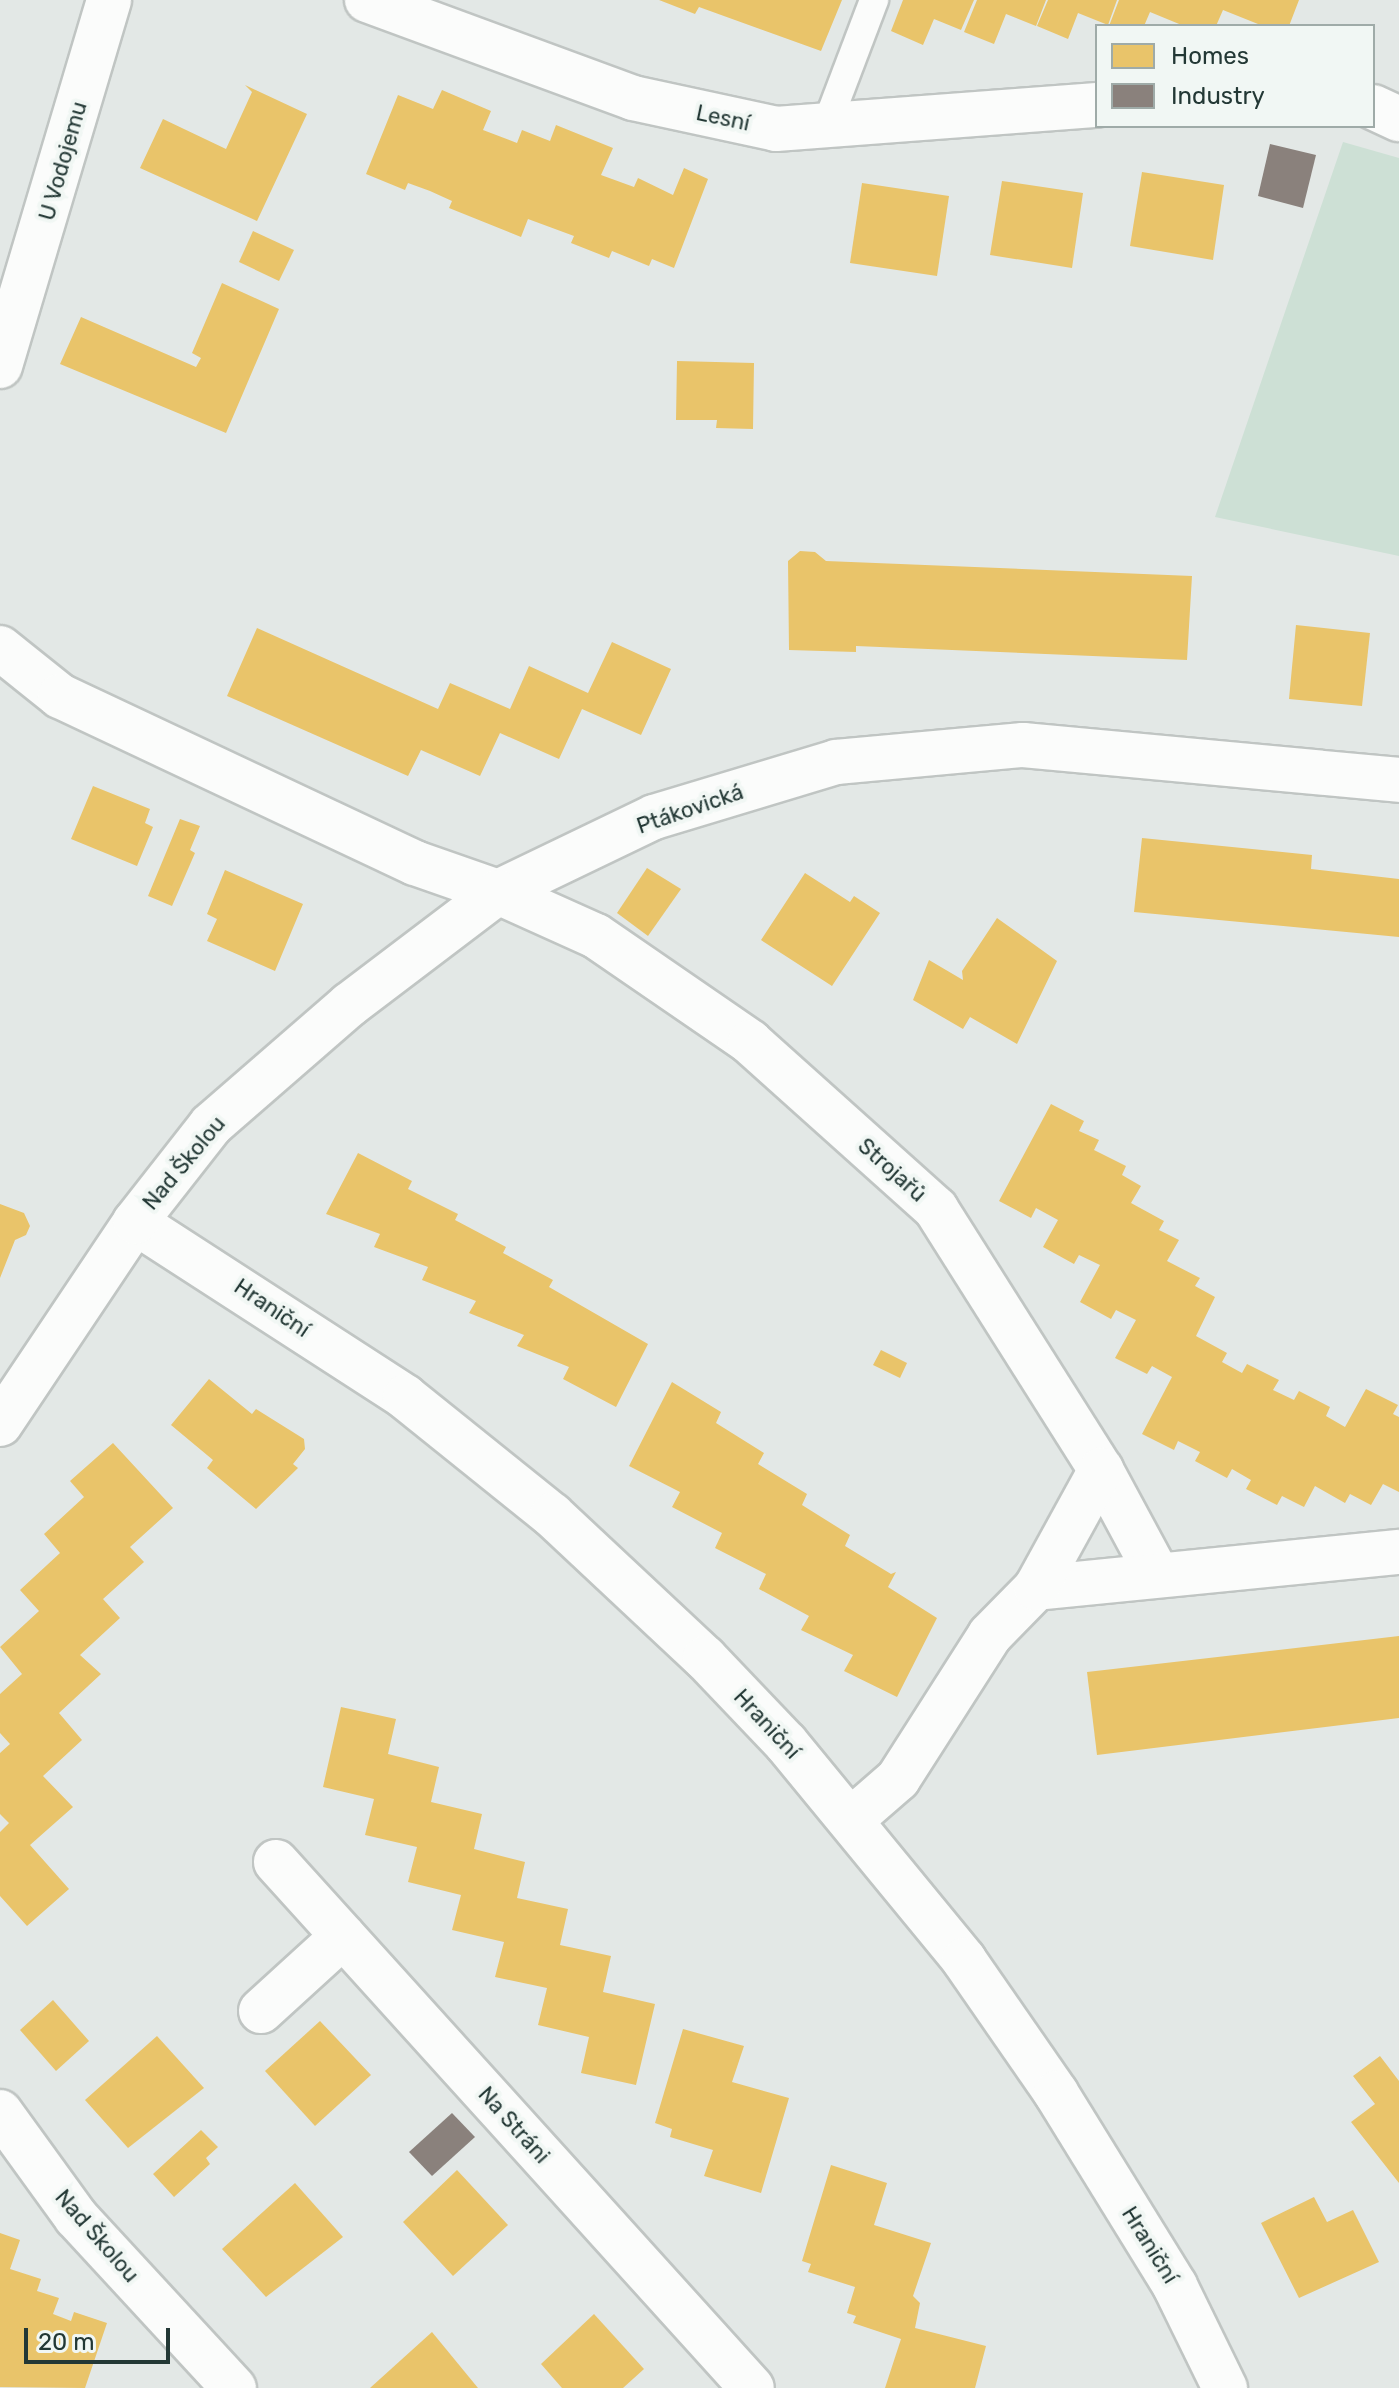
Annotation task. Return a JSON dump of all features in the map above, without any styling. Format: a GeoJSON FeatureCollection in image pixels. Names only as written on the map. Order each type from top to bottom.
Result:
{"type":"FeatureCollection","features":[{"type":"Feature","properties":{"kind":"street","name":"U Vodojemu"},"geometry":{"type":"LineString","coordinates":[[0,366],[8,329],[109,0]]}},
{"type":"Feature","properties":{"kind":"street","name":"Lesní"},"geometry":{"type":"LineString","coordinates":[[367,0],[633,98],[776,129],[1095,105]]}},
{"type":"Feature","properties":{"kind":"street"},"geometry":{"type":"LineString","coordinates":[[1375,108],[1399,119]]}},
{"type":"Feature","properties":{"kind":"street"},"geometry":{"type":"LineString","coordinates":[[0,648],[60,696],[415,863],[498,892]]}},
{"type":"Feature","properties":{"kind":"street","name":"Ptákovická"},"geometry":{"type":"LineString","coordinates":[[498,892],[654,817],[836,762],[1023,745],[1399,780]]}},
{"type":"Feature","properties":{"kind":"street","name":"Nad Školou"},"geometry":{"type":"LineString","coordinates":[[0,1424],[135,1222],[211,1125],[349,1005],[498,892]]}},
{"type":"Feature","properties":{"kind":"street","name":"Strojařů"},"geometry":{"type":"LineString","coordinates":[[498,892],[596,936],[750,1042],[936,1209],[1101,1470],[1157,1574]]}},
{"type":"Feature","properties":{"kind":"street","name":"Hraniční"},"geometry":{"type":"LineString","coordinates":[[135,1222],[405,1397],[552,1515],[705,1658],[852,1819],[964,1960],[1056,2093],[1175,2286],[1225,2388]]}},
{"type":"Feature","properties":{"kind":"street"},"geometry":{"type":"LineString","coordinates":[[852,1819],[898,1779],[990,1635],[1036,1588],[1101,1470]]}},
{"type":"Feature","properties":{"kind":"street"},"geometry":{"type":"LineString","coordinates":[[1036,1588],[1399,1552]]}},
{"type":"Feature","properties":{"kind":"street","name":"Na Stráni"},"geometry":{"type":"LineString","coordinates":[[276,1862],[752,2388]]}},
{"type":"Feature","properties":{"kind":"street"},"geometry":{"type":"LineString","coordinates":[[261,2011],[343,1936]]}},
{"type":"Feature","properties":{"kind":"street","name":"Nad Školou"},"geometry":{"type":"LineString","coordinates":[[0,2112],[76,2217],[234,2388]]}},
{"type":"Feature","properties":{"kind":"lane"},"geometry":{"type":"LineString","coordinates":[[827,124],[874,0]]}},
{"type":"Feature","properties":{"kind":"green space"},"geometry":{"type":"Polygon","coordinates":[[[1343,142],[1399,158],[1399,556],[1215,517],[1343,142]]]}},
{"type":"Feature","properties":{"kind":"building: Homes"},"geometry":{"type":"Polygon","coordinates":[[[659,0],[842,0],[821,51],[699,7],[695,14],[659,0]]]}},
{"type":"Feature","properties":{"kind":"building: Homes"},"geometry":{"type":"Polygon","coordinates":[[[903,0],[974,0],[961,30],[934,19],[923,45],[891,31],[903,0]]]}},
{"type":"Feature","properties":{"kind":"building: Homes"},"geometry":{"type":"Polygon","coordinates":[[[977,0],[1046,0],[1036,26],[1006,14],[994,44],[964,32],[977,0]]]}},
{"type":"Feature","properties":{"kind":"building: Homes"},"geometry":{"type":"Polygon","coordinates":[[[1048,0],[1117,0],[1108,24],[1078,13],[1068,39],[1037,26],[1048,0]]]}},
{"type":"Feature","properties":{"kind":"building: Homes"},"geometry":{"type":"Polygon","coordinates":[[[1119,0],[1299,0],[1290,24],[1258,24],[1223,10],[1217,24],[1179,24],[1150,12],[1145,24],[1110,24],[1119,0]]]}},
{"type":"Feature","properties":{"kind":"building: Homes"},"geometry":{"type":"Polygon","coordinates":[[[245,85],[307,114],[257,221],[140,168],[163,119],[226,149],[252,92],[245,85]]]}},
{"type":"Feature","properties":{"kind":"building: Homes"},"geometry":{"type":"Polygon","coordinates":[[[442,90],[491,111],[483,130],[517,143],[522,130],[550,141],[556,125],[613,148],[601,175],[634,187],[638,178],[673,195],[684,168],[708,179],[674,268],[652,259],[649,266],[612,251],[609,258],[571,243],[574,236],[528,219],[521,237],[449,208],[452,201],[430,191],[408,183],[405,190],[366,174],[398,95],[433,109],[442,90]]]}},
{"type":"Feature","properties":{"kind":"building: Homes"},"geometry":{"type":"Polygon","coordinates":[[[1142,172],[1224,185],[1213,260],[1130,246],[1142,172]]]}},
{"type":"Feature","properties":{"kind":"building: Homes"},"geometry":{"type":"Polygon","coordinates":[[[1002,181],[1083,193],[1072,268],[990,255],[1002,181]]]}},
{"type":"Feature","properties":{"kind":"building: Homes"},"geometry":{"type":"Polygon","coordinates":[[[862,183],[949,196],[937,276],[850,263],[862,183]]]}},
{"type":"Feature","properties":{"kind":"building: Homes"},"geometry":{"type":"Polygon","coordinates":[[[253,231],[294,250],[279,281],[239,262],[253,231]]]}},
{"type":"Feature","properties":{"kind":"building: Homes"},"geometry":{"type":"Polygon","coordinates":[[[222,283],[279,309],[226,433],[60,364],[81,317],[196,367],[201,358],[192,353],[222,283]]]}},
{"type":"Feature","properties":{"kind":"building: Homes"},"geometry":{"type":"Polygon","coordinates":[[[677,361],[754,363],[753,429],[716,428],[717,420],[676,420],[677,361]]]}},
{"type":"Feature","properties":{"kind":"building: Homes"},"geometry":{"type":"Polygon","coordinates":[[[800,551],[815,552],[826,561],[1192,576],[1187,660],[856,646],[856,652],[789,650],[788,561],[800,551]]]}},
{"type":"Feature","properties":{"kind":"building: Homes"},"geometry":{"type":"Polygon","coordinates":[[[1296,625],[1370,633],[1362,706],[1289,699],[1296,625]]]}},
{"type":"Feature","properties":{"kind":"building: Homes"},"geometry":{"type":"Polygon","coordinates":[[[257,628],[438,709],[450,683],[510,709],[529,666],[588,693],[612,642],[671,669],[641,735],[582,709],[559,759],[500,733],[480,776],[421,750],[408,776],[227,696],[257,628]]]}},
{"type":"Feature","properties":{"kind":"building: Homes"},"geometry":{"type":"Polygon","coordinates":[[[93,786],[150,809],[145,823],[153,827],[137,866],[71,839],[93,786]]]}},
{"type":"Feature","properties":{"kind":"building: Homes"},"geometry":{"type":"Polygon","coordinates":[[[180,819],[200,826],[190,850],[195,853],[172,906],[148,896],[180,819]]]}},
{"type":"Feature","properties":{"kind":"building: Homes"},"geometry":{"type":"Polygon","coordinates":[[[1142,838],[1312,855],[1311,869],[1399,879],[1399,937],[1134,912],[1142,838]]]}},
{"type":"Feature","properties":{"kind":"building: Homes"},"geometry":{"type":"Polygon","coordinates":[[[647,868],[681,889],[648,936],[617,913],[647,868]]]}},
{"type":"Feature","properties":{"kind":"building: Homes"},"geometry":{"type":"Polygon","coordinates":[[[225,870],[303,904],[275,971],[207,941],[217,919],[207,914],[225,870]]]}},
{"type":"Feature","properties":{"kind":"building: Homes"},"geometry":{"type":"Polygon","coordinates":[[[805,873],[850,902],[854,896],[880,913],[832,986],[761,940],[805,873]]]}},
{"type":"Feature","properties":{"kind":"building: Homes"},"geometry":{"type":"Polygon","coordinates":[[[997,918],[1057,961],[1017,1044],[970,1017],[963,1029],[913,1000],[929,960],[963,980],[962,971],[997,918]]]}},
{"type":"Feature","properties":{"kind":"building: Homes"},"geometry":{"type":"Polygon","coordinates":[[[1051,1104],[1084,1121],[1079,1131],[1099,1140],[1094,1150],[1126,1166],[1122,1175],[1141,1186],[1131,1203],[1164,1221],[1159,1230],[1179,1240],[1167,1261],[1200,1278],[1195,1286],[1215,1297],[1196,1336],[1227,1353],[1222,1362],[1242,1373],[1247,1364],[1279,1380],[1273,1390],[1294,1400],[1299,1391],[1330,1407],[1326,1416],[1345,1427],[1366,1389],[1398,1405],[1393,1414],[1399,1417],[1399,1492],[1383,1484],[1371,1505],[1350,1494],[1345,1503],[1315,1486],[1304,1507],[1282,1496],[1277,1505],[1246,1489],[1251,1480],[1232,1469],[1227,1478],[1195,1461],[1200,1452],[1178,1441],[1174,1450],[1142,1434],[1172,1377],[1152,1366],[1147,1374],[1115,1358],[1136,1320],[1116,1310],[1111,1319],[1080,1302],[1100,1265],[1079,1255],[1074,1264],[1043,1247],[1058,1220],[1036,1208],[1031,1218],[999,1201],[1051,1104]]]}},
{"type":"Feature","properties":{"kind":"building: Homes"},"geometry":{"type":"Polygon","coordinates":[[[358,1153],[412,1181],[408,1189],[458,1214],[455,1220],[506,1247],[503,1253],[553,1280],[549,1287],[648,1344],[616,1407],[563,1379],[569,1367],[517,1346],[524,1335],[469,1313],[476,1301],[422,1280],[428,1267],[374,1247],[380,1234],[326,1214],[358,1153]]]}},
{"type":"Feature","properties":{"kind":"building: Homes"},"geometry":{"type":"Polygon","coordinates":[[[0,1204],[24,1213],[30,1226],[26,1235],[15,1240],[0,1278],[0,1204]]]}},
{"type":"Feature","properties":{"kind":"building: Homes"},"geometry":{"type":"Polygon","coordinates":[[[881,1350],[907,1363],[900,1378],[873,1365],[881,1350]]]}},
{"type":"Feature","properties":{"kind":"building: Homes"},"geometry":{"type":"Polygon","coordinates":[[[209,1379],[252,1414],[256,1409],[304,1439],[305,1449],[293,1464],[298,1468],[256,1509],[207,1468],[213,1460],[171,1425],[209,1379]]]}},
{"type":"Feature","properties":{"kind":"building: Homes"},"geometry":{"type":"Polygon","coordinates":[[[672,1382],[721,1412],[716,1423],[764,1453],[758,1464],[807,1494],[802,1505],[850,1535],[845,1546],[891,1574],[896,1572],[888,1587],[937,1618],[897,1697],[844,1671],[853,1655],[801,1630],[809,1616],[759,1589],[766,1574],[715,1548],[722,1533],[672,1507],[680,1492],[629,1466],[672,1382]]]}},
{"type":"Feature","properties":{"kind":"building: Homes"},"geometry":{"type":"Polygon","coordinates":[[[113,1443],[173,1508],[130,1547],[144,1562],[103,1599],[120,1618],[80,1655],[101,1674],[59,1713],[82,1740],[43,1776],[73,1807],[30,1845],[69,1889],[27,1926],[0,1896],[0,1832],[9,1823],[0,1814],[0,1753],[10,1744],[0,1733],[0,1694],[22,1674],[0,1647],[39,1611],[20,1590],[60,1553],[44,1534],[84,1497],[70,1481],[113,1443]]]}},
{"type":"Feature","properties":{"kind":"building: Homes"},"geometry":{"type":"Polygon","coordinates":[[[1399,1636],[1399,1718],[1097,1755],[1087,1672],[1399,1636]]]}},
{"type":"Feature","properties":{"kind":"building: Homes"},"geometry":{"type":"Polygon","coordinates":[[[341,1707],[396,1719],[388,1754],[439,1767],[431,1802],[482,1814],[474,1849],[525,1862],[517,1898],[568,1909],[560,1945],[611,1956],[603,1992],[655,2004],[636,2085],[581,2073],[589,2037],[538,2025],[547,1988],[495,1977],[504,1942],[452,1930],[461,1895],[408,1882],[417,1847],[365,1835],[374,1799],[323,1787],[341,1707]]]}},
{"type":"Feature","properties":{"kind":"building: Homes"},"geometry":{"type":"Polygon","coordinates":[[[53,2000],[89,2041],[56,2071],[20,2030],[53,2000]]]}},
{"type":"Feature","properties":{"kind":"building: Homes"},"geometry":{"type":"Polygon","coordinates":[[[320,2021],[371,2075],[315,2126],[265,2071],[320,2021]]]}},
{"type":"Feature","properties":{"kind":"building: Homes"},"geometry":{"type":"Polygon","coordinates":[[[683,2029],[744,2046],[732,2082],[789,2098],[761,2193],[704,2176],[713,2150],[670,2137],[672,2129],[655,2123],[683,2029]]]}},
{"type":"Feature","properties":{"kind":"building: Homes"},"geometry":{"type":"Polygon","coordinates":[[[157,2036],[204,2088],[128,2148],[85,2100],[157,2036]]]}},
{"type":"Feature","properties":{"kind":"building: Homes"},"geometry":{"type":"Polygon","coordinates":[[[1380,2056],[1399,2081],[1399,2183],[1351,2122],[1375,2104],[1353,2076],[1380,2056]]]}},
{"type":"Feature","properties":{"kind":"building: Homes"},"geometry":{"type":"Polygon","coordinates":[[[201,2130],[218,2147],[206,2158],[210,2164],[174,2197],[153,2174],[201,2130]]]}},
{"type":"Feature","properties":{"kind":"building: Homes"},"geometry":{"type":"Polygon","coordinates":[[[831,2165],[887,2183],[874,2225],[931,2243],[913,2296],[920,2303],[915,2328],[986,2346],[975,2388],[885,2388],[901,2339],[853,2323],[856,2316],[847,2313],[855,2287],[808,2272],[811,2264],[802,2261],[831,2165]]]}},
{"type":"Feature","properties":{"kind":"building: Homes"},"geometry":{"type":"Polygon","coordinates":[[[457,2170],[508,2225],[453,2276],[403,2222],[457,2170]]]}},
{"type":"Feature","properties":{"kind":"building: Homes"},"geometry":{"type":"Polygon","coordinates":[[[295,2183],[343,2237],[266,2297],[222,2249],[295,2183]]]}},
{"type":"Feature","properties":{"kind":"building: Homes"},"geometry":{"type":"Polygon","coordinates":[[[1314,2197],[1327,2222],[1353,2210],[1379,2262],[1299,2298],[1261,2223],[1314,2197]]]}},
{"type":"Feature","properties":{"kind":"building: Homes"},"geometry":{"type":"Polygon","coordinates":[[[0,2233],[20,2240],[10,2269],[41,2279],[37,2291],[59,2298],[53,2314],[71,2321],[74,2312],[107,2323],[85,2388],[0,2387],[0,2233]]]}},
{"type":"Feature","properties":{"kind":"building: Homes"},"geometry":{"type":"Polygon","coordinates":[[[594,2314],[644,2369],[623,2388],[562,2388],[541,2364],[594,2314]]]}},
{"type":"Feature","properties":{"kind":"building: Homes"},"geometry":{"type":"Polygon","coordinates":[[[432,2332],[478,2388],[370,2388],[432,2332]]]}},
{"type":"Feature","properties":{"kind":"building: Industry"},"geometry":{"type":"Polygon","coordinates":[[[1270,144],[1316,155],[1303,208],[1258,196],[1270,144]]]}},
{"type":"Feature","properties":{"kind":"building: Industry"},"geometry":{"type":"Polygon","coordinates":[[[452,2113],[475,2137],[432,2176],[409,2152],[452,2113]]]}}]}
